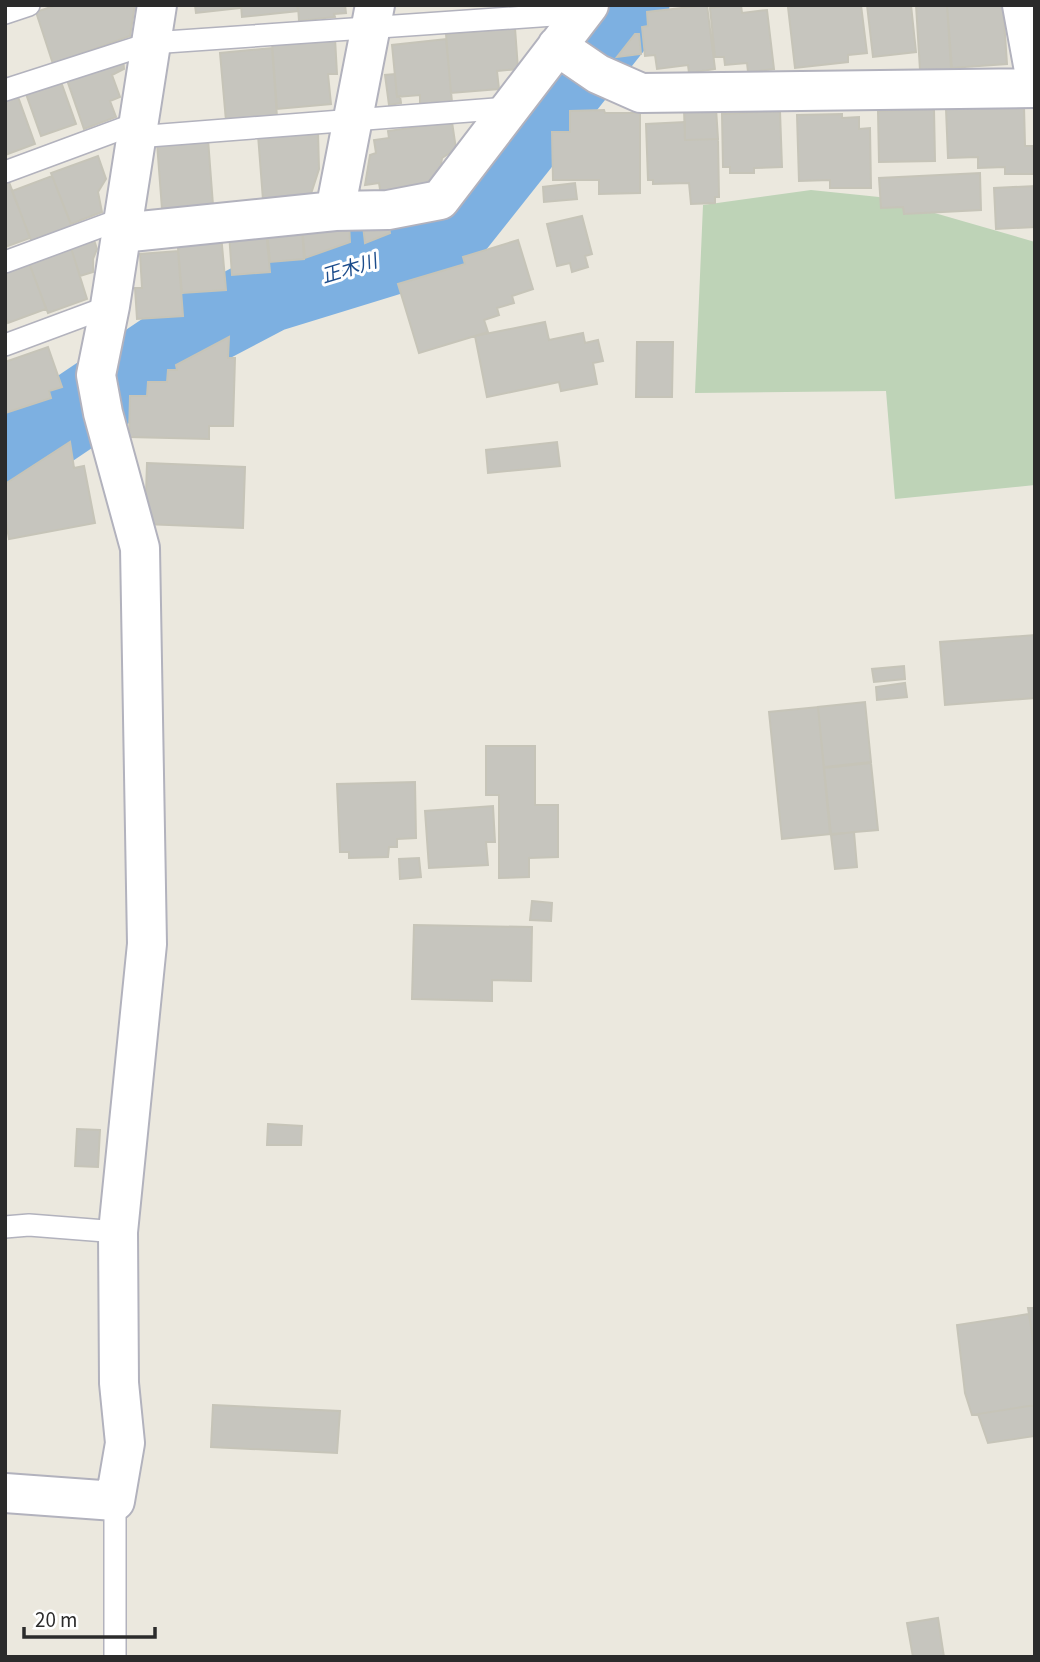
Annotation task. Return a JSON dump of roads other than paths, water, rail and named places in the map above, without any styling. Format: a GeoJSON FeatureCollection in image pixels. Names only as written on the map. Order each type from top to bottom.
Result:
{"type":"FeatureCollection","features":[{"type":"Feature","properties":{"kind":"street"},"geometry":{"type":"LineString","coordinates":[[5,1493],[115,1502],[125,1443],[119,1383],[118,1232],[146,944],[141,548],[103,413],[96,375],[110,306],[156,5]]}},
{"type":"Feature","properties":{"kind":"street"},"geometry":{"type":"LineString","coordinates":[[1021,5],[1035,76]]}},
{"type":"Feature","properties":{"kind":"street"},"geometry":{"type":"LineString","coordinates":[[122,225],[388,210],[440,200],[508,108],[574,58],[586,9]]}},
{"type":"Feature","properties":{"kind":"street"},"geometry":{"type":"LineString","coordinates":[[335,211],[372,17]]}},
{"type":"Feature","properties":{"kind":"street"},"geometry":{"type":"LineString","coordinates":[[574,58],[641,93],[1035,88]]}},
{"type":"Feature","properties":{"kind":"lane"},"geometry":{"type":"LineString","coordinates":[[5,13],[29,5]]}},
{"type":"Feature","properties":{"kind":"lane"},"geometry":{"type":"LineString","coordinates":[[5,90],[151,43],[372,17],[586,9]]}},
{"type":"Feature","properties":{"kind":"lane"},"geometry":{"type":"LineString","coordinates":[[5,172],[138,129],[353,120],[508,108]]}},
{"type":"Feature","properties":{"kind":"lane"},"geometry":{"type":"LineString","coordinates":[[5,262],[122,225]]}},
{"type":"Feature","properties":{"kind":"lane"},"geometry":{"type":"LineString","coordinates":[[5,345],[110,306]]}},
{"type":"Feature","properties":{"kind":"lane"},"geometry":{"type":"LineString","coordinates":[[5,1227],[29,1225],[118,1232]]}},
{"type":"Feature","properties":{"kind":"lane"},"geometry":{"type":"LineString","coordinates":[[115,1502],[115,1657]]}},
{"type":"Feature","properties":{"kind":"waterway","name":"正木川"},"geometry":{"type":"LineString","coordinates":[[5,459],[189,335],[269,293],[399,253],[457,223],[630,5]]}}]}
